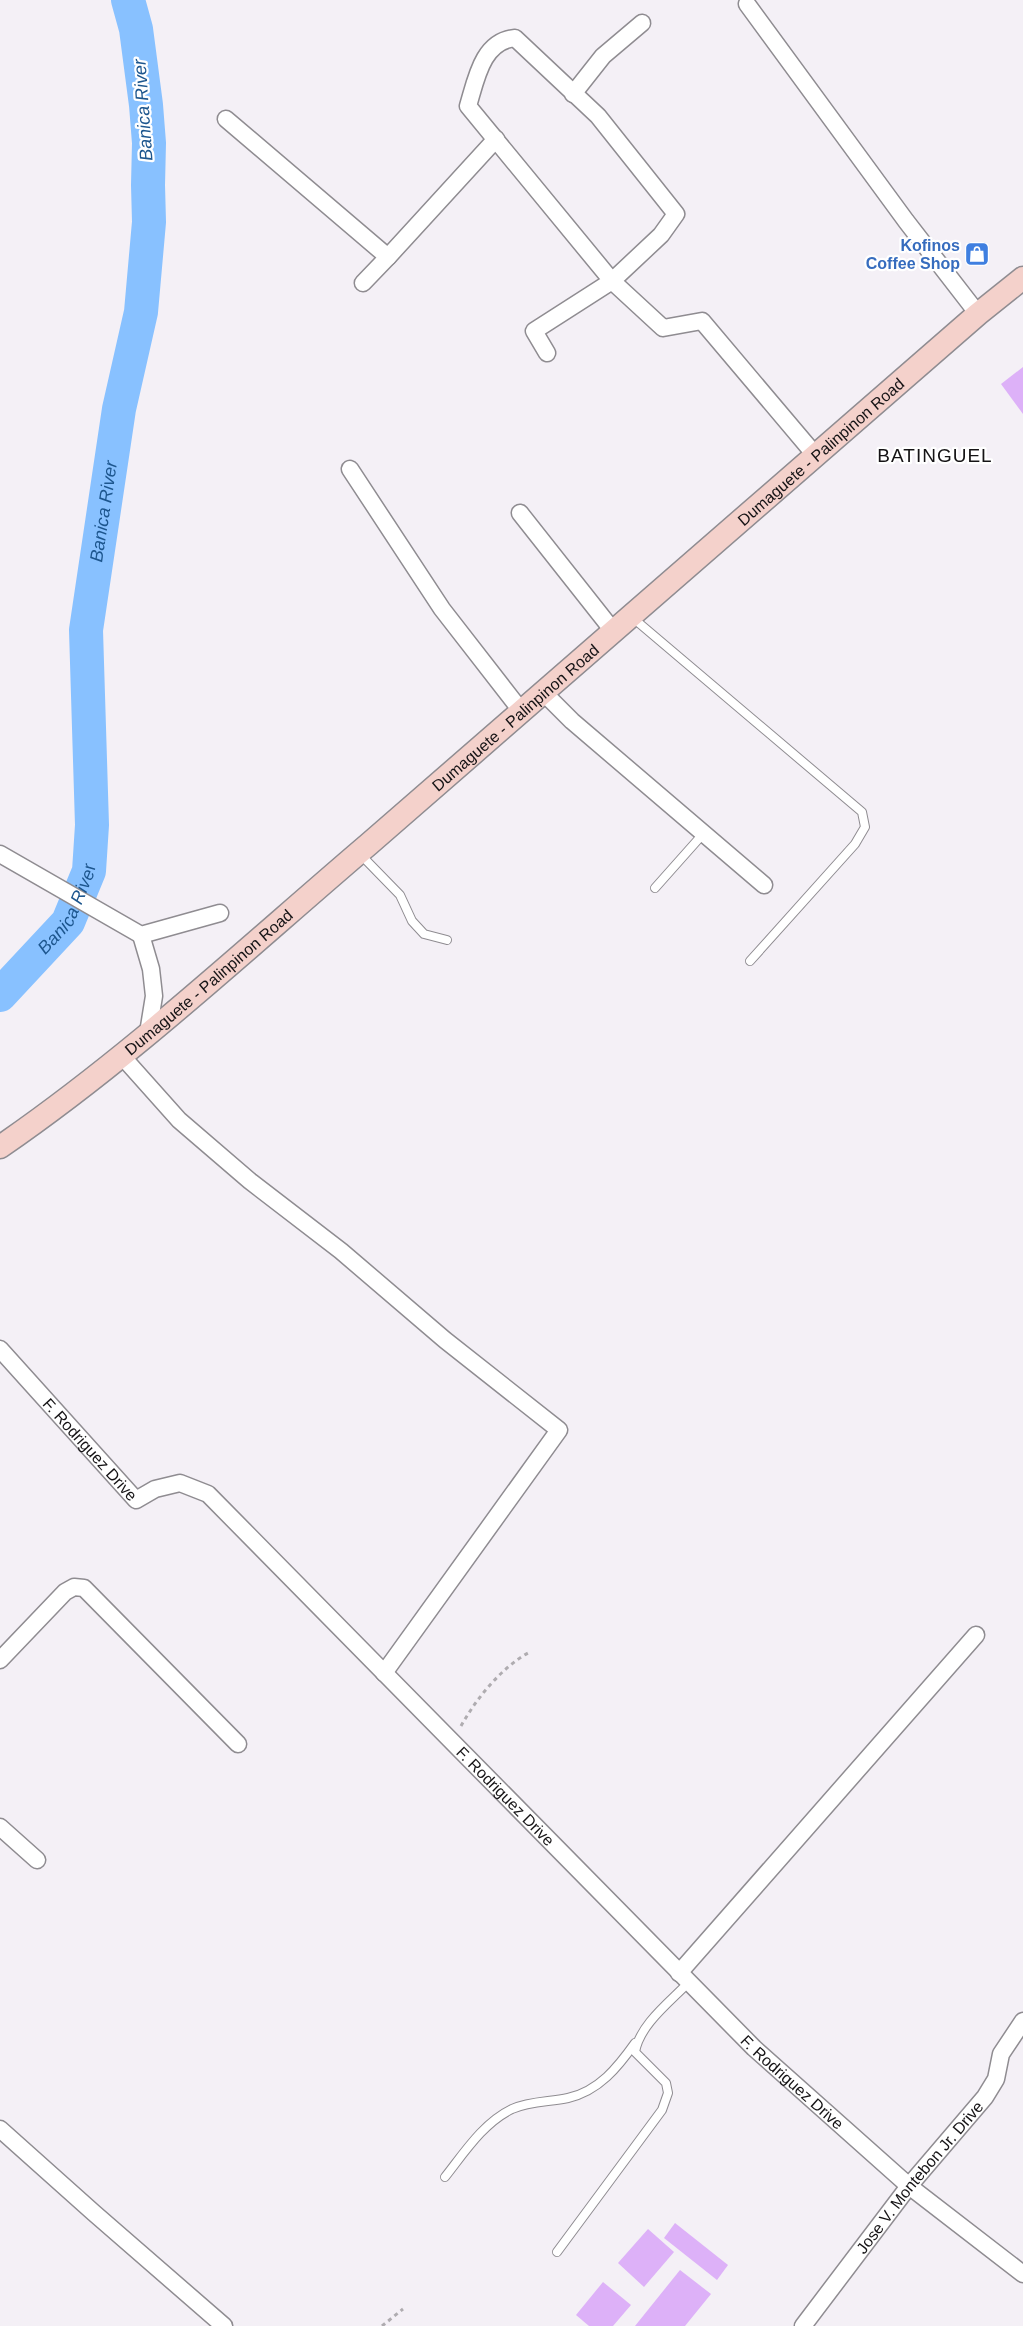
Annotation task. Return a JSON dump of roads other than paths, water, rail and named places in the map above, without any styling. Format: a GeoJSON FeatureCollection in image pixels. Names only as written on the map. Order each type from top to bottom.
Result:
{"type":"FeatureCollection","features":[{"type":"Feature","properties":{"kind":"main road","name":"Dumaguete - Palinpinon Road"},"geometry":{"type":"LineString","coordinates":[[0,1147],[52,1112],[148,1033],[632,617],[978,314],[1023,278]]}},
{"type":"Feature","properties":{"kind":"street"},"geometry":{"type":"LineString","coordinates":[[747,4],[906,221],[978,314]]}},
{"type":"Feature","properties":{"kind":"street"},"geometry":{"type":"LineString","coordinates":[[573,94],[603,56],[642,23]]}},
{"type":"Feature","properties":{"kind":"street"},"geometry":{"type":"LineString","coordinates":[[547,353],[534,331],[612,281],[661,235],[676,214],[598,116],[515,38],[504,39],[482,59],[468,106],[612,281],[663,328],[702,321],[816,456]]}},
{"type":"Feature","properties":{"kind":"street"},"geometry":{"type":"LineString","coordinates":[[226,119],[388,257]]}},
{"type":"Feature","properties":{"kind":"street"},"geometry":{"type":"LineString","coordinates":[[363,283],[496,138]]}},
{"type":"Feature","properties":{"kind":"street"},"geometry":{"type":"LineString","coordinates":[[350,469],[442,609],[522,712]]}},
{"type":"Feature","properties":{"kind":"street"},"geometry":{"type":"LineString","coordinates":[[520,513],[614,632]]}},
{"type":"Feature","properties":{"kind":"street"},"geometry":{"type":"LineString","coordinates":[[544,693],[572,721],[764,885]]}},
{"type":"Feature","properties":{"kind":"street"},"geometry":{"type":"LineString","coordinates":[[0,854],[141,935],[151,969],[154,996],[148,1033]]}},
{"type":"Feature","properties":{"kind":"street"},"geometry":{"type":"LineString","coordinates":[[141,935],[220,913]]}},
{"type":"Feature","properties":{"kind":"street"},"geometry":{"type":"LineString","coordinates":[[121,1054],[179,1120],[243,1175],[341,1252],[445,1340],[559,1430],[384,1673]]}},
{"type":"Feature","properties":{"kind":"street","name":"F. Rodriguez Drive"},"geometry":{"type":"LineString","coordinates":[[0,1349],[136,1500],[155,1489],[180,1483],[208,1494],[754,2048],[908,2186],[1023,2274]]}},
{"type":"Feature","properties":{"kind":"street"},"geometry":{"type":"LineString","coordinates":[[0,1660],[65,1592],[74,1587],[84,1588],[238,1744]]}},
{"type":"Feature","properties":{"kind":"street"},"geometry":{"type":"LineString","coordinates":[[684,1977],[976,1635]]}},
{"type":"Feature","properties":{"kind":"street"},"geometry":{"type":"LineString","coordinates":[[0,1827],[37,1860]]}},
{"type":"Feature","properties":{"kind":"street","name":"Jose V. Montebon Jr. Drive"},"geometry":{"type":"LineString","coordinates":[[803,2326],[908,2186],[984,2097],[996,2080],[1002,2054],[1023,2021]]}},
{"type":"Feature","properties":{"kind":"street"},"geometry":{"type":"LineString","coordinates":[[0,2129],[94,2214],[224,2326]]}},
{"type":"Feature","properties":{"kind":"lane"},"geometry":{"type":"LineString","coordinates":[[632,617],[862,812],[865,827],[855,844],[750,961]]}},
{"type":"Feature","properties":{"kind":"lane"},"geometry":{"type":"LineString","coordinates":[[655,888],[702,834]]}},
{"type":"Feature","properties":{"kind":"lane"},"geometry":{"type":"LineString","coordinates":[[358,853],[400,895],[412,921],[424,934],[446,940]]}},
{"type":"Feature","properties":{"kind":"lane"},"geometry":{"type":"LineString","coordinates":[[445,2177],[473,2141],[492,2123],[512,2109],[538,2101],[569,2098],[592,2088],[614,2071],[684,1977]]}},
{"type":"Feature","properties":{"kind":"lane"},"geometry":{"type":"LineString","coordinates":[[557,2252],[662,2110],[668,2093],[666,2083],[635,2052],[637,2042]]}},
{"type":"Feature","properties":{"kind":"waterway","name":"Banica River"},"geometry":{"type":"LineString","coordinates":[[0,995],[68,922],[89,871],[92,825],[86,630],[119,409],[141,312],[149,222],[149,143],[146,105],[136,29],[128,0]]}},
{"type":"Feature","properties":{"kind":"place","name":"Kofinos Coffee Shop"},"geometry":{"type":"Point","coordinates":[977,254]}},
{"type":"Feature","properties":{"kind":"district","name":"BATINGUEL"},"geometry":{"type":"Point","coordinates":[935,455]}}]}
